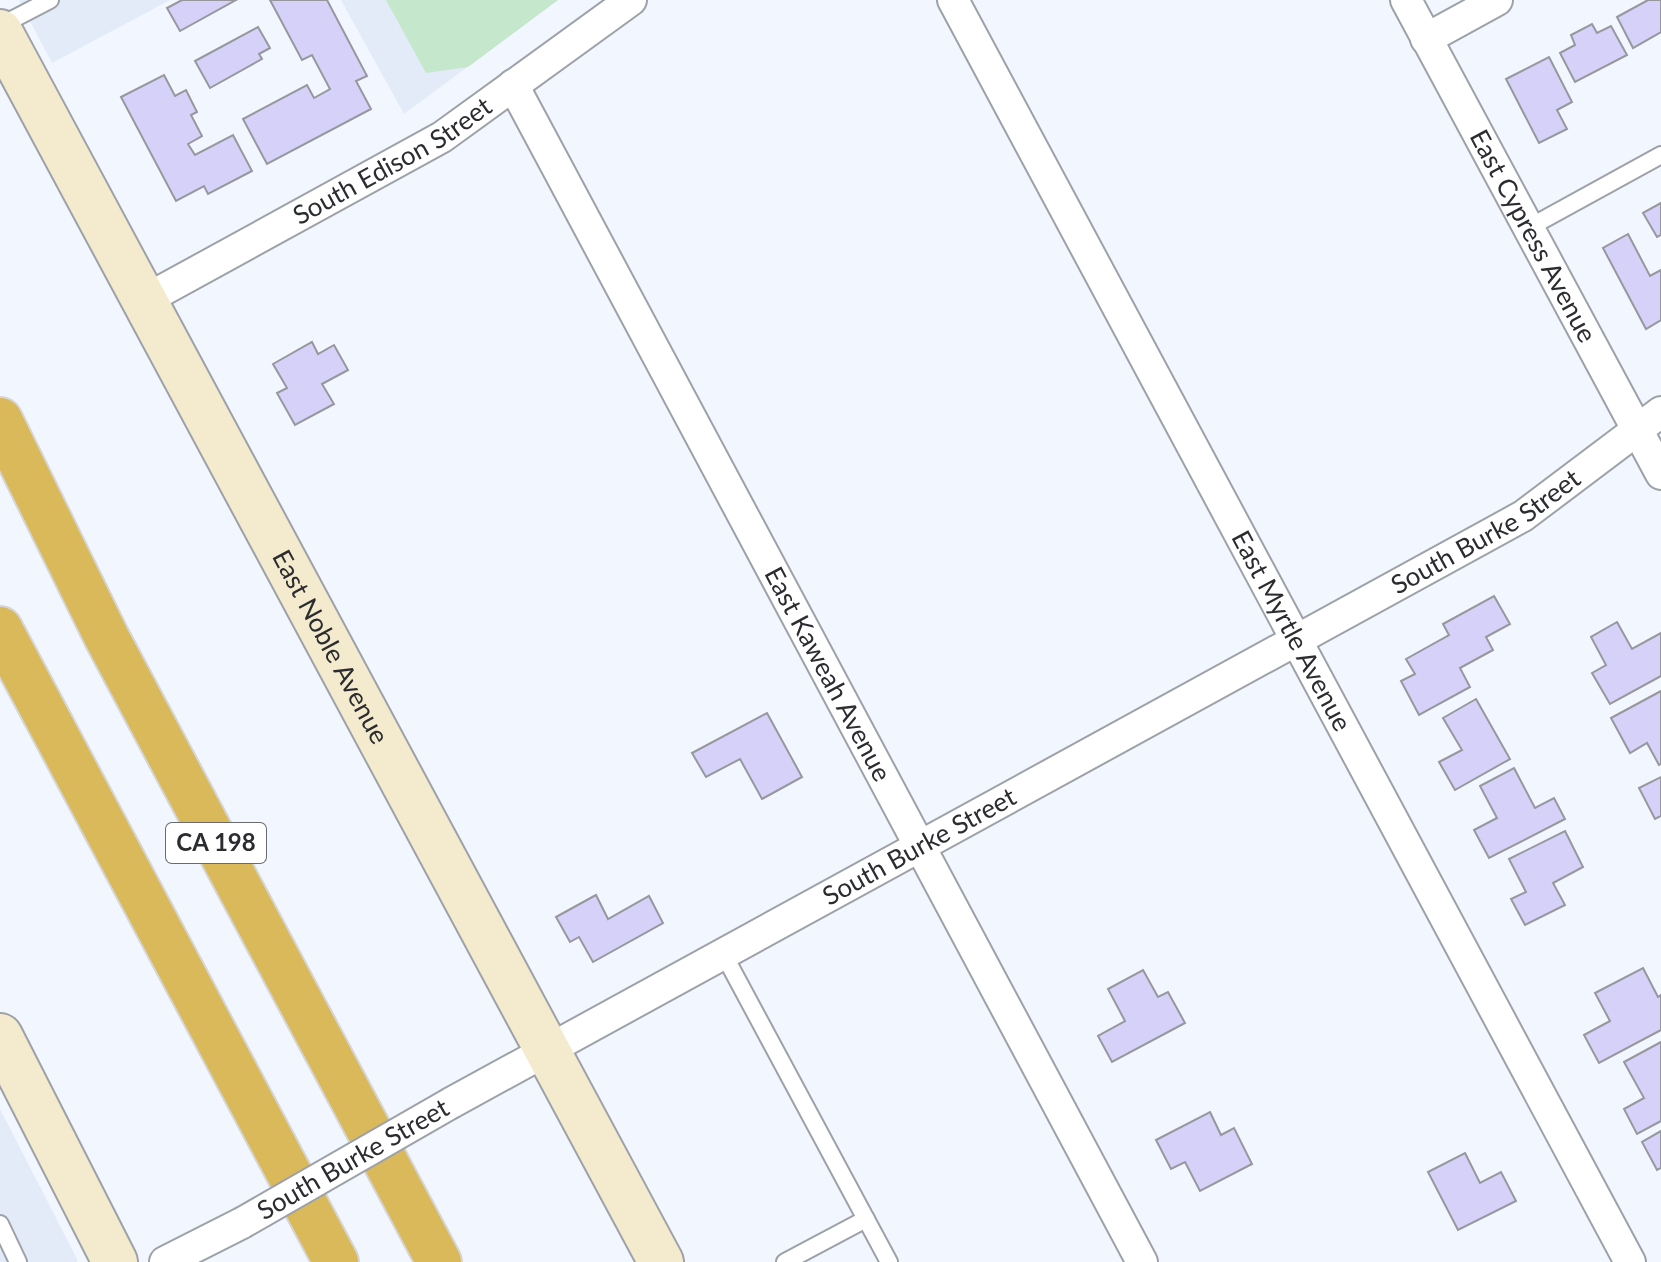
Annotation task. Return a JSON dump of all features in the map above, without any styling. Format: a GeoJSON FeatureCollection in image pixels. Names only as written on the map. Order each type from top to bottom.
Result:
{"type":"FeatureCollection","features":[{"type":"Feature","properties":{"kind":"highway","name":"CA 198"},"geometry":{"type":"LineString","coordinates":[[0,420],[115,652],[439,1262]]}},
{"type":"Feature","properties":{"kind":"highway","name":"CA 198"},"geometry":{"type":"LineString","coordinates":[[0,629],[336,1262]]}},
{"type":"Feature","properties":{"kind":"main road","name":"East Noble Avenue"},"geometry":{"type":"LineString","coordinates":[[0,29],[143,301],[661,1262]]}},
{"type":"Feature","properties":{"kind":"main road"},"geometry":{"type":"LineString","coordinates":[[0,1036],[115,1262]]}},
{"type":"Feature","properties":{"kind":"street","name":"South Edison Street"},"geometry":{"type":"LineString","coordinates":[[143,301],[442,137],[631,0]]}},
{"type":"Feature","properties":{"kind":"street","name":"East Myrtle Avenue"},"geometry":{"type":"LineString","coordinates":[[953,0],[1630,1262]]}},
{"type":"Feature","properties":{"kind":"street","name":"East Cypress Avenue"},"geometry":{"type":"LineString","coordinates":[[1406,0],[1530,227],[1649,421],[1661,474]]}},
{"type":"Feature","properties":{"kind":"street"},"geometry":{"type":"LineString","coordinates":[[1426,39],[1497,0]]}},
{"type":"Feature","properties":{"kind":"street","name":"East Kaweah Avenue"},"geometry":{"type":"LineString","coordinates":[[513,85],[1142,1262]]}},
{"type":"Feature","properties":{"kind":"street","name":"South Burke Street"},"geometry":{"type":"LineString","coordinates":[[165,1262],[242,1223],[451,1103],[1523,516],[1649,421]]}},
{"type":"Feature","properties":{"kind":"lane"},"geometry":{"type":"LineString","coordinates":[[0,29],[50,0]]}},
{"type":"Feature","properties":{"kind":"lane"},"geometry":{"type":"LineString","coordinates":[[1530,227],[1661,155]]}},
{"type":"Feature","properties":{"kind":"lane"},"geometry":{"type":"LineString","coordinates":[[723,953],[889,1262]]}},
{"type":"Feature","properties":{"kind":"lane"},"geometry":{"type":"LineString","coordinates":[[785,1262],[866,1219]]}},
{"type":"Feature","properties":{"kind":"lane"},"geometry":{"type":"LineString","coordinates":[[0,1224],[4,1241],[18,1262]]}},
{"type":"Feature","properties":{"kind":"shaded area"},"geometry":{"type":"Polygon","coordinates":[[[19,0],[170,0],[52,63],[19,0]]]}},
{"type":"Feature","properties":{"kind":"shaded area"},"geometry":{"type":"Polygon","coordinates":[[[341,0],[558,0],[404,114],[341,0]]]}},
{"type":"Feature","properties":{"kind":"shaded area"},"geometry":{"type":"Polygon","coordinates":[[[0,1109],[77,1259],[77,1262],[0,1262],[0,1109]]]}},
{"type":"Feature","properties":{"kind":"green space"},"geometry":{"type":"Polygon","coordinates":[[[386,0],[558,0],[468,67],[426,73],[386,0]]]}},
{"type":"Feature","properties":{"kind":"building"},"geometry":{"type":"Polygon","coordinates":[[[182,0],[236,0],[180,31],[167,8],[182,0]]]}},
{"type":"Feature","properties":{"kind":"building"},"geometry":{"type":"Polygon","coordinates":[[[270,0],[327,0],[367,76],[356,81],[371,109],[267,164],[243,119],[307,85],[314,98],[330,89],[312,55],[302,60],[270,0]]]}},
{"type":"Feature","properties":{"kind":"building"},"geometry":{"type":"Polygon","coordinates":[[[1648,0],[1661,0],[1661,32],[1633,48],[1617,17],[1648,0]]]}},
{"type":"Feature","properties":{"kind":"building"},"geometry":{"type":"Polygon","coordinates":[[[1592,24],[1597,33],[1611,26],[1627,55],[1575,82],[1560,53],[1575,45],[1571,35],[1592,24]]]}},
{"type":"Feature","properties":{"kind":"building"},"geometry":{"type":"Polygon","coordinates":[[[258,27],[270,48],[259,54],[262,59],[210,88],[195,61],[258,27]]]}},
{"type":"Feature","properties":{"kind":"building"},"geometry":{"type":"Polygon","coordinates":[[[1549,57],[1572,102],[1557,110],[1567,129],[1539,143],[1506,79],[1549,57]]]}},
{"type":"Feature","properties":{"kind":"building"},"geometry":{"type":"Polygon","coordinates":[[[164,75],[175,96],[186,90],[197,112],[191,115],[202,136],[188,144],[195,155],[233,135],[252,171],[208,194],[204,186],[176,201],[121,97],[164,75]]]}},
{"type":"Feature","properties":{"kind":"building"},"geometry":{"type":"Polygon","coordinates":[[[1661,203],[1661,235],[1657,237],[1643,213],[1661,203]]]}},
{"type":"Feature","properties":{"kind":"building"},"geometry":{"type":"Polygon","coordinates":[[[1628,234],[1650,276],[1661,270],[1661,320],[1646,329],[1603,248],[1628,234]]]}},
{"type":"Feature","properties":{"kind":"building"},"geometry":{"type":"Polygon","coordinates":[[[312,342],[318,354],[334,345],[348,370],[322,384],[334,404],[295,425],[277,393],[287,388],[273,364],[312,342]]]}},
{"type":"Feature","properties":{"kind":"building"},"geometry":{"type":"Polygon","coordinates":[[[1494,596],[1510,624],[1486,637],[1493,650],[1460,668],[1470,687],[1419,715],[1401,681],[1415,674],[1406,659],[1449,635],[1443,624],[1494,596]]]}},
{"type":"Feature","properties":{"kind":"building"},"geometry":{"type":"Polygon","coordinates":[[[1617,622],[1632,649],[1661,633],[1661,676],[1610,704],[1592,673],[1606,665],[1591,637],[1617,622]]]}},
{"type":"Feature","properties":{"kind":"building"},"geometry":{"type":"Polygon","coordinates":[[[1661,691],[1659,765],[1647,743],[1630,753],[1611,718],[1661,691]]]}},
{"type":"Feature","properties":{"kind":"building"},"geometry":{"type":"Polygon","coordinates":[[[1476,699],[1510,759],[1455,790],[1439,762],[1462,750],[1443,718],[1476,699]]]}},
{"type":"Feature","properties":{"kind":"building"},"geometry":{"type":"Polygon","coordinates":[[[767,713],[802,777],[762,799],[740,759],[706,777],[692,753],[767,713]]]}},
{"type":"Feature","properties":{"kind":"building"},"geometry":{"type":"Polygon","coordinates":[[[1514,768],[1535,808],[1554,798],[1565,819],[1489,858],[1474,830],[1497,818],[1480,786],[1514,768]]]}},
{"type":"Feature","properties":{"kind":"building"},"geometry":{"type":"Polygon","coordinates":[[[1661,777],[1661,816],[1655,819],[1639,788],[1661,777]]]}},
{"type":"Feature","properties":{"kind":"building"},"geometry":{"type":"Polygon","coordinates":[[[1565,831],[1583,867],[1553,883],[1565,905],[1525,925],[1511,899],[1526,892],[1509,859],[1565,831]]]}},
{"type":"Feature","properties":{"kind":"building"},"geometry":{"type":"Polygon","coordinates":[[[596,895],[608,919],[649,896],[663,923],[593,962],[579,937],[570,942],[556,917],[596,895]]]}},
{"type":"Feature","properties":{"kind":"building"},"geometry":{"type":"Polygon","coordinates":[[[1643,968],[1658,997],[1661,995],[1661,1030],[1599,1063],[1584,1035],[1610,1021],[1595,993],[1643,968]]]}},
{"type":"Feature","properties":{"kind":"building"},"geometry":{"type":"Polygon","coordinates":[[[1143,970],[1158,997],[1168,992],[1185,1023],[1112,1062],[1098,1036],[1125,1021],[1108,989],[1143,970]]]}},
{"type":"Feature","properties":{"kind":"building"},"geometry":{"type":"Polygon","coordinates":[[[1661,1042],[1661,1121],[1637,1134],[1624,1109],[1644,1098],[1624,1062],[1661,1042]]]}},
{"type":"Feature","properties":{"kind":"building"},"geometry":{"type":"Polygon","coordinates":[[[1210,1112],[1221,1135],[1234,1128],[1252,1164],[1200,1191],[1185,1162],[1171,1169],[1156,1140],[1210,1112]]]}},
{"type":"Feature","properties":{"kind":"building"},"geometry":{"type":"Polygon","coordinates":[[[1661,1131],[1661,1168],[1657,1170],[1642,1142],[1661,1131]]]}},
{"type":"Feature","properties":{"kind":"building"},"geometry":{"type":"Polygon","coordinates":[[[1465,1153],[1480,1183],[1501,1172],[1516,1201],[1458,1230],[1428,1172],[1465,1153]]]}}]}
